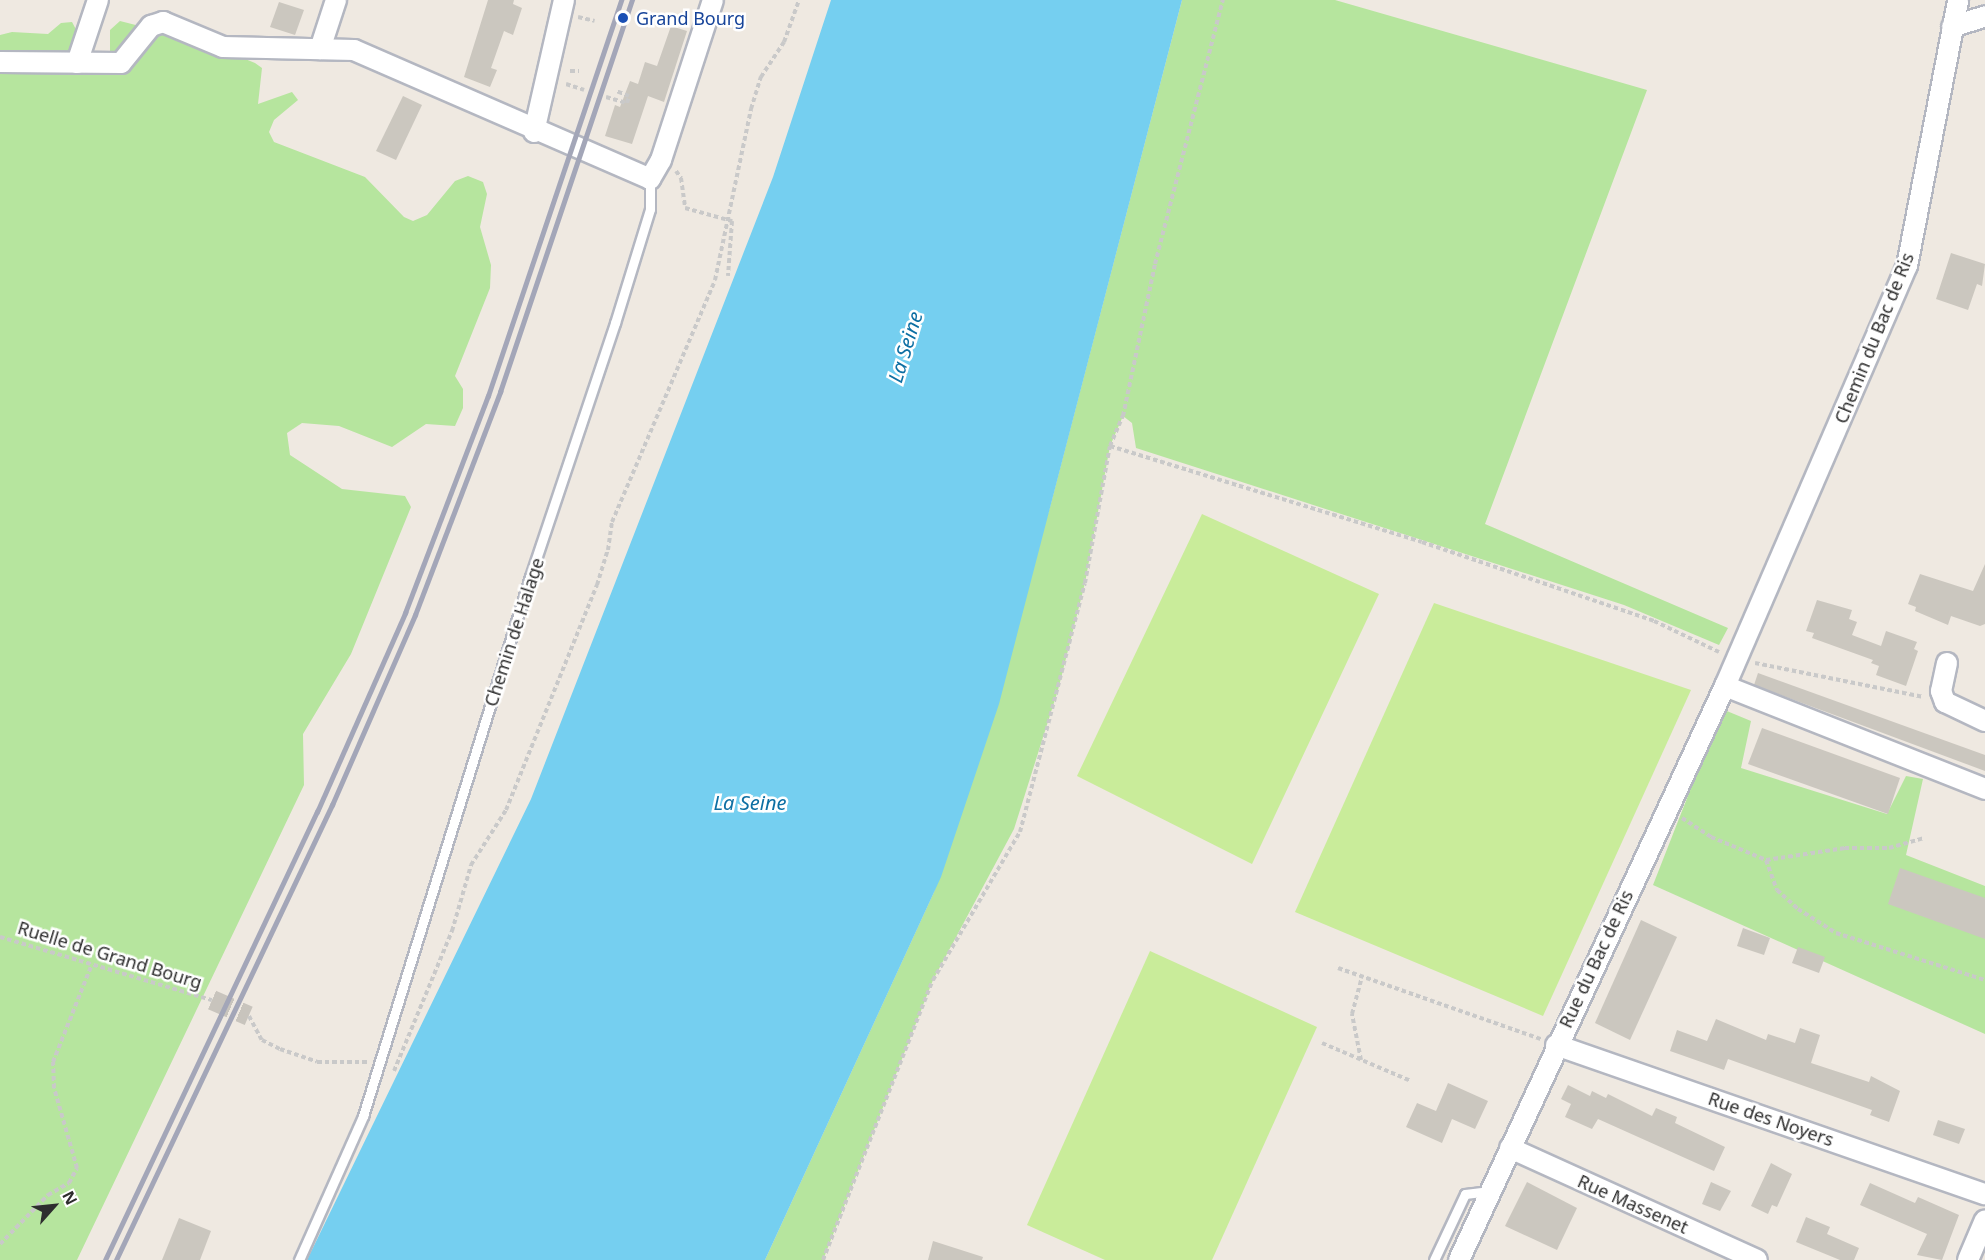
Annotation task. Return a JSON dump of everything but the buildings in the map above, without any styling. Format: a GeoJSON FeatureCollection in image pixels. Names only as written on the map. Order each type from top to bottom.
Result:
{"type":"FeatureCollection","features":[{"type":"Feature","properties":{"kind":"street"},"geometry":{"type":"LineString","coordinates":[[77,63],[98,0]]}},
{"type":"Feature","properties":{"kind":"street"},"geometry":{"type":"LineString","coordinates":[[320,49],[336,0]]}},
{"type":"Feature","properties":{"kind":"street"},"geometry":{"type":"LineString","coordinates":[[534,132],[564,0]]}},
{"type":"Feature","properties":{"kind":"street"},"geometry":{"type":"LineString","coordinates":[[0,62],[121,63],[151,26],[162,22],[223,47],[354,50],[534,132],[650,179],[661,160],[713,0]]}},
{"type":"Feature","properties":{"kind":"street","name":"Chemin du Bac de Ris"},"geometry":{"type":"LineString","coordinates":[[1737,659],[1908,266],[1958,0]]}},
{"type":"Feature","properties":{"kind":"street"},"geometry":{"type":"LineString","coordinates":[[1952,27],[1985,16]]}},
{"type":"Feature","properties":{"kind":"street","name":"Rue du Bac de Ris"},"geometry":{"type":"LineString","coordinates":[[1459,1260],[1556,1045],[1737,659]]}},
{"type":"Feature","properties":{"kind":"street"},"geometry":{"type":"LineString","coordinates":[[1947,663],[1941,691],[1945,702],[1985,721]]}},
{"type":"Feature","properties":{"kind":"street"},"geometry":{"type":"LineString","coordinates":[[1725,686],[1985,789]]}},
{"type":"Feature","properties":{"kind":"street","name":"Rue des Noyers"},"geometry":{"type":"LineString","coordinates":[[1556,1045],[1985,1194]]}},
{"type":"Feature","properties":{"kind":"street","name":"Rue Massenet"},"geometry":{"type":"LineString","coordinates":[[1510,1148],[1757,1260]]}},
{"type":"Feature","properties":{"kind":"street"},"geometry":{"type":"LineString","coordinates":[[1968,1260],[1985,1220]]}},
{"type":"Feature","properties":{"kind":"lane","name":"Chemin de Halage"},"geometry":{"type":"LineString","coordinates":[[299,1260],[363,1116],[530,577],[615,323],[650,209],[650,179]]}},
{"type":"Feature","properties":{"kind":"lane"},"geometry":{"type":"LineString","coordinates":[[1434,1260],[1466,1194],[1490,1191]]}},
{"type":"Feature","properties":{"kind":"path"},"geometry":{"type":"LineString","coordinates":[[389,1081],[452,931],[471,865],[506,810],[597,585],[612,522],[715,280],[726,220],[761,77],[784,42],[799,0]]}},
{"type":"Feature","properties":{"kind":"path"},"geometry":{"type":"LineString","coordinates":[[824,1260],[933,980],[1020,832],[1085,583],[1110,446],[1123,416],[1155,264],[1223,0]]}},
{"type":"Feature","properties":{"kind":"path"},"geometry":{"type":"LineString","coordinates":[[585,19],[595,21]]}},
{"type":"Feature","properties":{"kind":"path"},"geometry":{"type":"LineString","coordinates":[[569,74],[570,69],[579,71]]}},
{"type":"Feature","properties":{"kind":"path"},"geometry":{"type":"LineString","coordinates":[[566,84],[584,90]]}},
{"type":"Feature","properties":{"kind":"path"},"geometry":{"type":"LineString","coordinates":[[606,97],[627,103],[629,96],[616,91]]}},
{"type":"Feature","properties":{"kind":"path"},"geometry":{"type":"LineString","coordinates":[[661,160],[678,172],[685,208],[732,221],[728,276]]}},
{"type":"Feature","properties":{"kind":"path"},"geometry":{"type":"LineString","coordinates":[[1110,446],[1422,542],[1654,621],[1737,659],[1945,702]]}},
{"type":"Feature","properties":{"kind":"path"},"geometry":{"type":"LineString","coordinates":[[1666,808],[1711,837],[1766,860],[1845,848],[1889,848],[1924,838]]}},
{"type":"Feature","properties":{"kind":"path"},"geometry":{"type":"LineString","coordinates":[[1766,860],[1777,890],[1798,909],[1836,933],[1985,980]]}},
{"type":"Feature","properties":{"kind":"path","name":"Ruelle de Grand Bourg"},"geometry":{"type":"LineString","coordinates":[[0,937],[212,1000]]}},
{"type":"Feature","properties":{"kind":"path"},"geometry":{"type":"LineString","coordinates":[[0,1244],[48,1195],[69,1183],[77,1168],[54,1088],[53,1062],[92,964]]}},
{"type":"Feature","properties":{"kind":"path"},"geometry":{"type":"LineString","coordinates":[[1338,968],[1556,1045]]}},
{"type":"Feature","properties":{"kind":"path"},"geometry":{"type":"LineString","coordinates":[[1361,1060],[1352,1014],[1362,976]]}},
{"type":"Feature","properties":{"kind":"path"},"geometry":{"type":"LineString","coordinates":[[249,1016],[262,1040],[280,1049],[317,1062],[378,1062]]}},
{"type":"Feature","properties":{"kind":"path"},"geometry":{"type":"LineString","coordinates":[[1322,1043],[1411,1082]]}},
{"type":"Feature","properties":{"kind":"green space"},"geometry":{"type":"Polygon","coordinates":[[[1182,0],[1335,0],[1647,90],[1485,524],[1728,628],[1719,645],[1624,605],[1136,448],[1132,423],[1123,416],[1110,446],[1085,583],[1058,690],[1014,829],[933,980],[823,1260],[765,1260],[934,892],[1050,507],[1182,0]]]}},
{"type":"Feature","properties":{"kind":"green space"},"geometry":{"type":"Polygon","coordinates":[[[120,21],[206,43],[255,63],[262,68],[258,104],[292,92],[298,100],[274,120],[269,132],[274,142],[365,177],[404,217],[413,221],[427,215],[455,181],[468,176],[483,182],[487,194],[480,227],[491,265],[490,288],[455,376],[463,389],[463,408],[455,426],[426,424],[392,447],[339,426],[302,423],[287,433],[290,455],[342,489],[405,496],[411,507],[351,654],[303,734],[304,785],[77,1260],[0,1260],[0,35],[12,32],[48,34],[61,23],[72,22],[95,65],[110,61],[110,30],[120,21]]]}},
{"type":"Feature","properties":{"kind":"green space"},"geometry":{"type":"Polygon","coordinates":[[[1202,514],[1379,594],[1252,864],[1077,776],[1202,514]]]}},
{"type":"Feature","properties":{"kind":"green space"},"geometry":{"type":"Polygon","coordinates":[[[1434,603],[1691,690],[1543,1016],[1295,912],[1434,603]]]}},
{"type":"Feature","properties":{"kind":"green space"},"geometry":{"type":"Polygon","coordinates":[[[1722,709],[1751,721],[1741,768],[1887,814],[1906,776],[1923,779],[1906,855],[1985,886],[1985,1034],[1653,885],[1722,709]]]}},
{"type":"Feature","properties":{"kind":"green space"},"geometry":{"type":"Polygon","coordinates":[[[1150,951],[1317,1027],[1212,1260],[1105,1260],[1027,1225],[1150,951]]]}},
{"type":"Feature","properties":{"kind":"water","name":"La Seine"},"geometry":{"type":"Polygon","coordinates":[[[831,0],[1182,0],[999,704],[941,877],[765,1260],[307,1260],[531,799],[773,177],[831,0]]]}},
{"type":"Feature","properties":{"kind":"tunnel"},"geometry":{"type":"LineString","coordinates":[[212,1000],[249,1016]]}},
{"type":"Feature","properties":{"kind":"railway"},"geometry":{"type":"LineString","coordinates":[[105,1260],[317,812],[405,613],[488,396],[621,0]]}},
{"type":"Feature","properties":{"kind":"railway"},"geometry":{"type":"LineString","coordinates":[[116,1260],[332,805],[415,615],[500,392],[632,0]]}},
{"type":"Feature","properties":{"kind":"place","name":"Grand Bourg"},"geometry":{"type":"Point","coordinates":[623,18]}}]}
